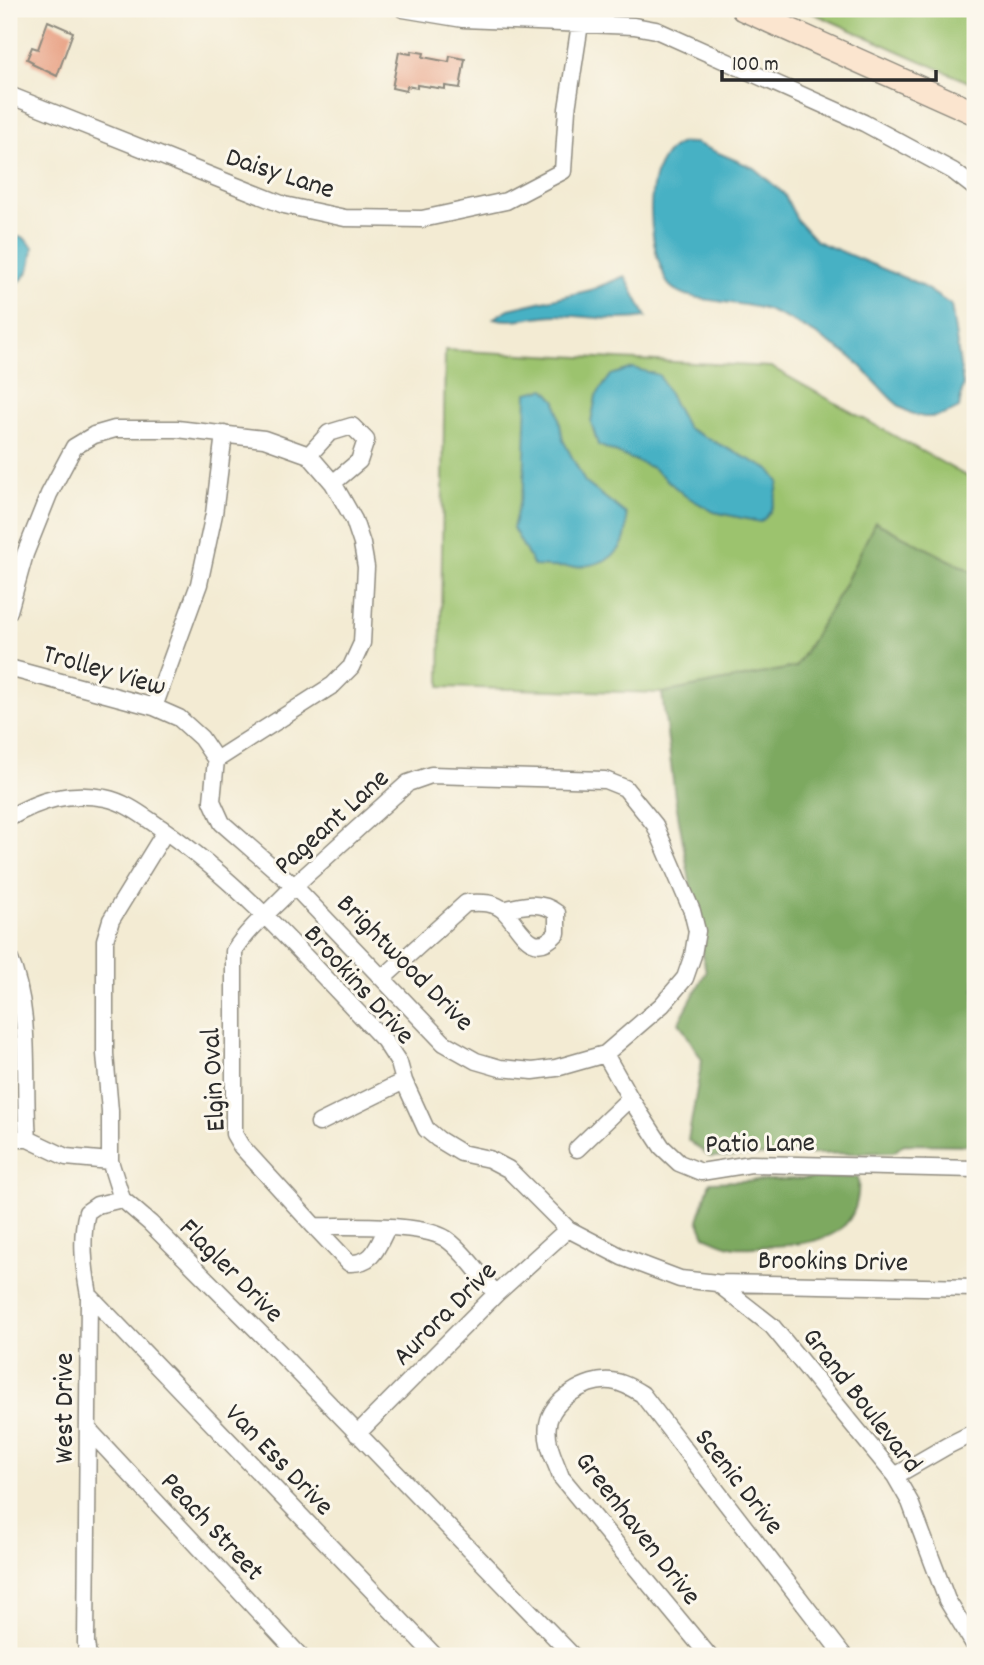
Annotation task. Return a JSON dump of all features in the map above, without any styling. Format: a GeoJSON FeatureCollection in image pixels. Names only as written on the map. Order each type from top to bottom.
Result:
{"type":"FeatureCollection","features":[{"type":"Feature","properties":{"kind":"street"},"geometry":{"type":"LineString","coordinates":[[403,9],[463,19],[634,26],[664,33],[864,123],[953,171],[975,188]]}},
{"type":"Feature","properties":{"kind":"street"},"geometry":{"type":"LineString","coordinates":[[743,9],[975,113]]}},
{"type":"Feature","properties":{"kind":"street","name":"Daisy Lane"},"geometry":{"type":"LineString","coordinates":[[9,96],[284,205],[345,218],[422,219],[506,201],[563,171],[567,109],[580,24]]}},
{"type":"Feature","properties":{"kind":"street"},"geometry":{"type":"LineString","coordinates":[[309,455],[330,433],[352,426],[366,440],[359,461],[333,483]]}},
{"type":"Feature","properties":{"kind":"street"},"geometry":{"type":"LineString","coordinates":[[9,611],[25,554],[49,494],[74,447],[94,435],[115,429],[177,429],[264,439],[309,455],[333,483],[354,520],[362,544],[366,567],[362,643],[351,667],[332,685],[216,760],[212,802],[222,823],[294,886]]}},
{"type":"Feature","properties":{"kind":"street"},"geometry":{"type":"LineString","coordinates":[[154,707],[199,584],[214,514],[224,434]]}},
{"type":"Feature","properties":{"kind":"street","name":"Trolley View"},"geometry":{"type":"LineString","coordinates":[[9,668],[154,707],[179,718],[201,738],[216,760]]}},
{"type":"Feature","properties":{"kind":"street","name":"Pageant Lane"},"geometry":{"type":"LineString","coordinates":[[264,915],[408,783],[431,775],[605,780]]}},
{"type":"Feature","properties":{"kind":"street","name":"Brightwood Drive"},"geometry":{"type":"LineString","coordinates":[[294,886],[444,1043],[476,1061],[500,1068],[533,1071],[605,1055],[662,1005],[685,978],[697,931],[692,911],[655,825],[625,788],[605,780]]}},
{"type":"Feature","properties":{"kind":"street","name":"Brookins Drive"},"geometry":{"type":"LineString","coordinates":[[9,818],[33,803],[64,797],[105,798],[129,806],[191,848],[264,915],[384,1040],[399,1063],[404,1081],[426,1129],[461,1153],[489,1159],[508,1169],[568,1229],[622,1257],[680,1279],[717,1283],[975,1288]]}},
{"type":"Feature","properties":{"kind":"street"},"geometry":{"type":"LineString","coordinates":[[122,1199],[110,1161],[110,1111],[105,1055],[105,940],[111,920],[165,832]]}},
{"type":"Feature","properties":{"kind":"street"},"geometry":{"type":"LineString","coordinates":[[383,978],[466,903],[488,903],[503,910]]}},
{"type":"Feature","properties":{"kind":"street","name":"Elgin Oval"},"geometry":{"type":"LineString","coordinates":[[264,915],[242,938],[234,951],[234,1134],[241,1146],[349,1263],[360,1263],[371,1257],[387,1228]]}},
{"type":"Feature","properties":{"kind":"street"},"geometry":{"type":"LineString","coordinates":[[9,957],[22,997],[28,1139]]}},
{"type":"Feature","properties":{"kind":"street","name":"Patio Lane"},"geometry":{"type":"LineString","coordinates":[[605,1055],[662,1147],[679,1163],[701,1172],[751,1164],[975,1169]]}},
{"type":"Feature","properties":{"kind":"street"},"geometry":{"type":"LineString","coordinates":[[319,1123],[404,1081]]}},
{"type":"Feature","properties":{"kind":"street"},"geometry":{"type":"LineString","coordinates":[[577,1149],[630,1098]]}},
{"type":"Feature","properties":{"kind":"street"},"geometry":{"type":"LineString","coordinates":[[9,1139],[28,1139],[66,1157],[110,1161]]}},
{"type":"Feature","properties":{"kind":"street","name":"West Drive"},"geometry":{"type":"LineString","coordinates":[[87,1650],[89,1295],[84,1269],[84,1224],[87,1212],[97,1205],[122,1199]]}},
{"type":"Feature","properties":{"kind":"street","name":"Flagler Drive"},"geometry":{"type":"LineString","coordinates":[[122,1199],[150,1223],[573,1656]]}},
{"type":"Feature","properties":{"kind":"street"},"geometry":{"type":"LineString","coordinates":[[314,1226],[387,1228],[436,1233],[449,1241],[496,1294]]}},
{"type":"Feature","properties":{"kind":"street","name":"Aurora Drive"},"geometry":{"type":"LineString","coordinates":[[357,1434],[496,1294],[568,1229]]}},
{"type":"Feature","properties":{"kind":"street","name":"Grand Boulevard"},"geometry":{"type":"LineString","coordinates":[[717,1283],[772,1326],[895,1476],[911,1502],[947,1601],[975,1646]]}},
{"type":"Feature","properties":{"kind":"street","name":"Van Ess Drive"},"geometry":{"type":"LineString","coordinates":[[89,1295],[435,1656]]}},
{"type":"Feature","properties":{"kind":"street","name":"Scenic Drive"},"geometry":{"type":"LineString","coordinates":[[573,1391],[591,1382],[611,1381],[642,1394],[844,1656]]}},
{"type":"Feature","properties":{"kind":"street","name":"Greenhaven Drive"},"geometry":{"type":"LineString","coordinates":[[573,1391],[548,1422],[548,1444],[561,1477],[709,1656]]}},
{"type":"Feature","properties":{"kind":"street","name":"Peach Street"},"geometry":{"type":"LineString","coordinates":[[89,1430],[300,1656]]}},
{"type":"Feature","properties":{"kind":"street"},"geometry":{"type":"LineString","coordinates":[[895,1476],[975,1432]]}},
{"type":"Feature","properties":{"kind":"green space"},"geometry":{"type":"Polygon","coordinates":[[[804,9],[975,9],[975,85],[804,9]]]}},
{"type":"Feature","properties":{"kind":"green space"},"geometry":{"type":"Polygon","coordinates":[[[445,350],[771,367],[975,481],[975,573],[875,523],[844,586],[796,667],[662,693],[440,687],[445,350]]]}},
{"type":"Feature","properties":{"kind":"green space"},"geometry":{"type":"Polygon","coordinates":[[[875,522],[975,573],[975,1145],[904,1144],[894,1152],[710,1157],[688,1140],[702,1060],[679,1022],[706,972],[675,797],[662,693],[796,667],[844,586],[875,522]]]}},
{"type":"Feature","properties":{"kind":"green space"},"geometry":{"type":"Polygon","coordinates":[[[858,1177],[858,1197],[854,1212],[846,1224],[822,1239],[791,1245],[735,1247],[705,1236],[698,1220],[710,1182],[858,1177]]]}},
{"type":"Feature","properties":{"kind":"water"},"geometry":{"type":"Polygon","coordinates":[[[695,143],[754,168],[784,194],[797,220],[816,241],[919,284],[951,305],[963,385],[959,408],[941,416],[912,414],[889,397],[847,354],[794,322],[757,307],[689,296],[670,286],[654,242],[651,223],[653,185],[658,168],[667,154],[679,144],[695,143]]]}},
{"type":"Feature","properties":{"kind":"water"},"geometry":{"type":"Polygon","coordinates":[[[9,237],[23,237],[33,247],[26,276],[10,286],[9,237]]]}},
{"type":"Feature","properties":{"kind":"water"},"geometry":{"type":"Polygon","coordinates":[[[625,276],[646,317],[613,319],[559,315],[510,320],[494,318],[509,309],[591,290],[625,276]]]}},
{"type":"Feature","properties":{"kind":"water"},"geometry":{"type":"Polygon","coordinates":[[[633,368],[659,375],[687,428],[770,470],[779,482],[773,504],[765,519],[760,522],[714,512],[684,495],[653,468],[598,445],[591,422],[596,396],[611,375],[633,368]]]}},
{"type":"Feature","properties":{"kind":"water"},"geometry":{"type":"Polygon","coordinates":[[[545,389],[556,401],[563,440],[585,482],[626,514],[626,533],[621,547],[611,557],[598,563],[567,567],[534,566],[513,528],[524,484],[527,393],[545,389]]]}},
{"type":"Feature","properties":{"kind":"building"},"geometry":{"type":"Polygon","coordinates":[[[48,21],[73,32],[57,76],[27,59],[32,47],[38,49],[48,21]]]}},
{"type":"Feature","properties":{"kind":"building"},"geometry":{"type":"Polygon","coordinates":[[[412,51],[424,53],[423,57],[449,62],[450,56],[465,59],[460,88],[417,85],[417,88],[407,86],[406,91],[392,88],[399,52],[411,54],[412,51]]]}}]}
